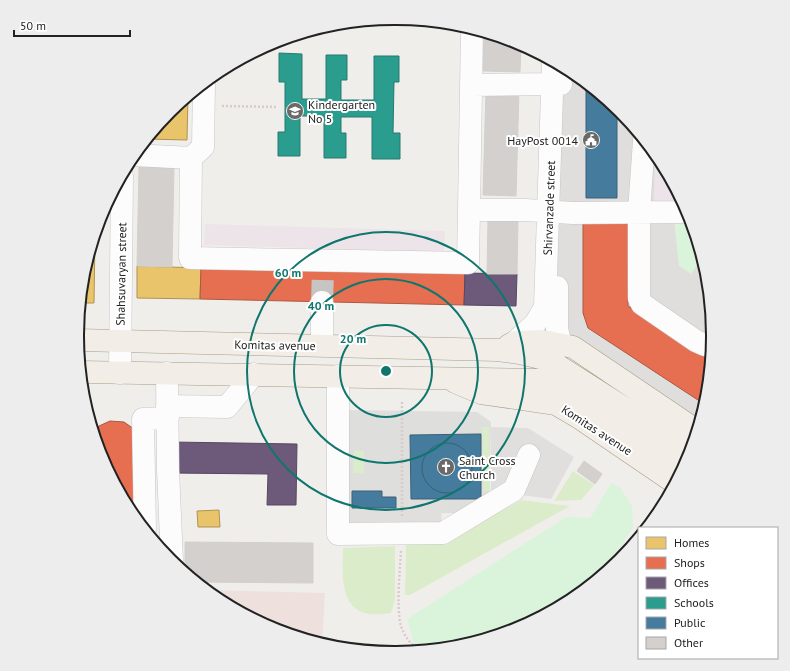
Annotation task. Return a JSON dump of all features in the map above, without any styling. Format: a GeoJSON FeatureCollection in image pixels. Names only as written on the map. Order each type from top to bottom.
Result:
{"type":"FeatureCollection","features":[{"type":"Feature","properties":{"kind":"main road","name":"Komitas avenue"},"geometry":{"type":"LineString","coordinates":[[84,340],[322,345],[506,346],[543,341],[561,344],[573,347],[684,448]]}},
{"type":"Feature","properties":{"kind":"main road","name":"Komitas avenue"},"geometry":{"type":"LineString","coordinates":[[506,346],[520,353],[549,360],[684,449]]}},
{"type":"Feature","properties":{"kind":"main road","name":"Komitas avenue"},"geometry":{"type":"LineString","coordinates":[[87,372],[443,377],[541,380],[568,389],[684,449]]}},
{"type":"Feature","properties":{"kind":"main road","name":"Komitas avenue"},"geometry":{"type":"LineString","coordinates":[[443,377],[481,393],[556,404],[670,480]]}},
{"type":"Feature","properties":{"kind":"street"},"geometry":{"type":"LineString","coordinates":[[191,158],[190,258],[323,266],[468,263],[472,35]]}},
{"type":"Feature","properties":{"kind":"street"},"geometry":{"type":"LineString","coordinates":[[471,85],[558,78]]}},
{"type":"Feature","properties":{"kind":"street","name":"Shirvanzade street"},"geometry":{"type":"LineString","coordinates":[[506,346],[535,324],[545,307],[553,211],[558,78]]}},
{"type":"Feature","properties":{"kind":"street"},"geometry":{"type":"LineString","coordinates":[[142,155],[191,158],[203,147],[204,91]]}},
{"type":"Feature","properties":{"kind":"street"},"geometry":{"type":"LineString","coordinates":[[643,149],[638,212],[638,291],[642,304],[696,342],[706,345]]}},
{"type":"Feature","properties":{"kind":"street","name":"Shahsuvaryan street"},"geometry":{"type":"LineString","coordinates":[[120,373],[122,188]]}},
{"type":"Feature","properties":{"kind":"street"},"geometry":{"type":"LineString","coordinates":[[469,210],[680,212]]}},
{"type":"Feature","properties":{"kind":"street","name":"Shirvanzade street"},"geometry":{"type":"LineString","coordinates":[[553,211],[558,329],[561,344]]}},
{"type":"Feature","properties":{"kind":"street"},"geometry":{"type":"LineString","coordinates":[[322,302],[322,345]]}},
{"type":"Feature","properties":{"kind":"street"},"geometry":{"type":"LineString","coordinates":[[167,373],[172,551]]}},
{"type":"Feature","properties":{"kind":"street"},"geometry":{"type":"LineString","coordinates":[[145,519],[143,418],[168,412],[227,407],[254,374]]}},
{"type":"Feature","properties":{"kind":"street"},"geometry":{"type":"LineString","coordinates":[[338,376],[338,534],[443,533],[514,490],[529,455]]}},
{"type":"Feature","properties":{"kind":"path"},"geometry":{"type":"LineString","coordinates":[[204,106],[278,106]]}},
{"type":"Feature","properties":{"kind":"path"},"geometry":{"type":"LineString","coordinates":[[402,402],[402,516]]}},
{"type":"Feature","properties":{"kind":"path"},"geometry":{"type":"LineString","coordinates":[[401,548],[399,604],[401,626],[412,645]]}},
{"type":"Feature","properties":{"kind":"shaded area"},"geometry":{"type":"Polygon","coordinates":[[[561,73],[600,102],[615,116],[641,146],[664,180],[682,217],[700,275],[706,336],[700,396],[692,427],[573,347],[557,308],[561,73]]]}},
{"type":"Feature","properties":{"kind":"shaded area"},"geometry":{"type":"Polygon","coordinates":[[[655,166],[675,202],[654,204],[655,166]]]}},
{"type":"Feature","properties":{"kind":"shaded area"},"geometry":{"type":"Polygon","coordinates":[[[205,224],[445,231],[444,252],[204,245],[205,224]]]}},
{"type":"Feature","properties":{"kind":"shaded area"},"geometry":{"type":"Polygon","coordinates":[[[348,410],[477,412],[491,422],[489,500],[459,513],[347,513],[348,410]]]}},
{"type":"Feature","properties":{"kind":"shaded area"},"geometry":{"type":"Polygon","coordinates":[[[491,427],[528,428],[574,457],[551,499],[491,491],[491,427]]]}},
{"type":"Feature","properties":{"kind":"shaded area"},"geometry":{"type":"Polygon","coordinates":[[[441,501],[442,538],[343,541],[342,510],[408,509],[408,502],[441,501]]]}},
{"type":"Feature","properties":{"kind":"shaded area"},"geometry":{"type":"Polygon","coordinates":[[[217,590],[325,593],[322,637],[295,630],[276,622],[258,614],[217,590]]]}},
{"type":"Feature","properties":{"kind":"green space"},"geometry":{"type":"Polygon","coordinates":[[[673,210],[680,212],[682,217],[697,265],[691,274],[679,266],[673,210]]]}},
{"type":"Feature","properties":{"kind":"green space"},"geometry":{"type":"Polygon","coordinates":[[[482,427],[489,427],[490,491],[483,491],[482,427]]]}},
{"type":"Feature","properties":{"kind":"green space"},"geometry":{"type":"Polygon","coordinates":[[[354,451],[364,451],[364,473],[353,473],[354,451]]]}},
{"type":"Feature","properties":{"kind":"green space"},"geometry":{"type":"Polygon","coordinates":[[[573,471],[594,485],[581,500],[554,501],[573,471]]]}},
{"type":"Feature","properties":{"kind":"green space"},"geometry":{"type":"Polygon","coordinates":[[[611,483],[620,487],[632,506],[633,528],[614,555],[568,594],[532,614],[495,630],[456,640],[414,645],[407,619],[566,517],[590,518],[611,483]]]}},
{"type":"Feature","properties":{"kind":"green space"},"geometry":{"type":"Polygon","coordinates":[[[521,500],[570,506],[410,595],[405,595],[406,545],[441,544],[521,500]]]}},
{"type":"Feature","properties":{"kind":"green space"},"geometry":{"type":"Polygon","coordinates":[[[395,546],[395,600],[391,613],[374,614],[362,612],[353,606],[344,587],[343,548],[395,546]]]}},
{"type":"Feature","properties":{"kind":"building: Homes"},"geometry":{"type":"Polygon","coordinates":[[[188,104],[187,140],[155,139],[188,104]]]}},
{"type":"Feature","properties":{"kind":"building: Homes"},"geometry":{"type":"Polygon","coordinates":[[[95,256],[94,303],[86,303],[90,275],[95,256]]]}},
{"type":"Feature","properties":{"kind":"building: Homes"},"geometry":{"type":"Polygon","coordinates":[[[137,266],[201,268],[200,299],[137,298],[137,266]]]}},
{"type":"Feature","properties":{"kind":"building: Homes"},"geometry":{"type":"Polygon","coordinates":[[[219,510],[220,527],[198,527],[197,511],[219,510]]]}},
{"type":"Feature","properties":{"kind":"building: Shops"},"geometry":{"type":"Polygon","coordinates":[[[629,220],[628,306],[705,354],[699,401],[588,328],[583,313],[583,221],[629,220]]]}},
{"type":"Feature","properties":{"kind":"building: Shops"},"geometry":{"type":"Polygon","coordinates":[[[201,268],[465,273],[464,305],[200,299],[201,268]]]}},
{"type":"Feature","properties":{"kind":"building: Shops"},"geometry":{"type":"Polygon","coordinates":[[[110,421],[124,422],[134,429],[139,511],[126,491],[108,454],[99,426],[110,421]]]}},
{"type":"Feature","properties":{"kind":"building: Offices"},"geometry":{"type":"Polygon","coordinates":[[[465,273],[517,274],[516,306],[464,305],[465,273]]]}},
{"type":"Feature","properties":{"kind":"building: Offices"},"geometry":{"type":"Polygon","coordinates":[[[172,442],[297,444],[296,505],[267,505],[268,474],[172,473],[172,442]]]}},
{"type":"Feature","properties":{"kind":"building: Schools"},"geometry":{"type":"Polygon","coordinates":[[[279,53],[302,54],[302,99],[326,99],[326,55],[347,55],[347,80],[341,80],[341,100],[374,100],[374,56],[399,56],[399,82],[394,82],[393,133],[400,133],[400,159],[372,159],[372,117],[341,117],[341,133],[346,133],[346,158],[324,158],[324,116],[300,116],[300,156],[278,156],[278,132],[285,132],[285,82],[279,82],[279,53]]]}},
{"type":"Feature","properties":{"kind":"building: Public"},"geometry":{"type":"Polygon","coordinates":[[[586,91],[617,118],[617,198],[586,198],[586,91]]]}},
{"type":"Feature","properties":{"kind":"building: Public","name":"Saint Cross Church"},"geometry":{"type":"Polygon","coordinates":[[[481,434],[481,499],[411,499],[410,435],[481,434]]]}},
{"type":"Feature","properties":{"kind":"building: Public"},"geometry":{"type":"Polygon","coordinates":[[[442,443],[452,443],[465,450],[472,463],[472,473],[465,486],[452,493],[442,493],[433,489],[426,482],[422,473],[422,463],[426,454],[433,447],[442,443]]]}},
{"type":"Feature","properties":{"kind":"building: Public"},"geometry":{"type":"Polygon","coordinates":[[[352,491],[382,491],[382,497],[396,497],[396,508],[352,508],[352,491]]]}},
{"type":"Feature","properties":{"kind":"building: Other"},"geometry":{"type":"Polygon","coordinates":[[[484,38],[495,41],[521,52],[520,72],[483,71],[484,38]]]}},
{"type":"Feature","properties":{"kind":"building: Other"},"geometry":{"type":"Polygon","coordinates":[[[486,89],[519,90],[516,196],[483,195],[486,89]]]}},
{"type":"Feature","properties":{"kind":"building: Other"},"geometry":{"type":"Polygon","coordinates":[[[139,167],[174,168],[172,267],[137,266],[139,167]]]}},
{"type":"Feature","properties":{"kind":"building: Other"},"geometry":{"type":"Polygon","coordinates":[[[488,219],[518,220],[517,274],[487,274],[488,219]]]}},
{"type":"Feature","properties":{"kind":"building: Other"},"geometry":{"type":"Polygon","coordinates":[[[584,461],[602,474],[595,484],[577,471],[584,461]]]}},
{"type":"Feature","properties":{"kind":"building: Other"},"geometry":{"type":"Polygon","coordinates":[[[185,542],[313,543],[313,583],[206,582],[185,564],[185,542]]]}},
{"type":"Feature","properties":{"kind":"tunnel"},"geometry":{"type":"LineString","coordinates":[[322,302],[323,270]]}},
{"type":"Feature","properties":{"kind":"place","name":"Kindergarten No 5"},"geometry":{"type":"Point","coordinates":[295,111]}},
{"type":"Feature","properties":{"kind":"place","name":"HayPost 0014"},"geometry":{"type":"Point","coordinates":[591,140]}},
{"type":"Feature","properties":{"kind":"place","name":"Saint Cross Church"},"geometry":{"type":"Point","coordinates":[446,467]}}]}
